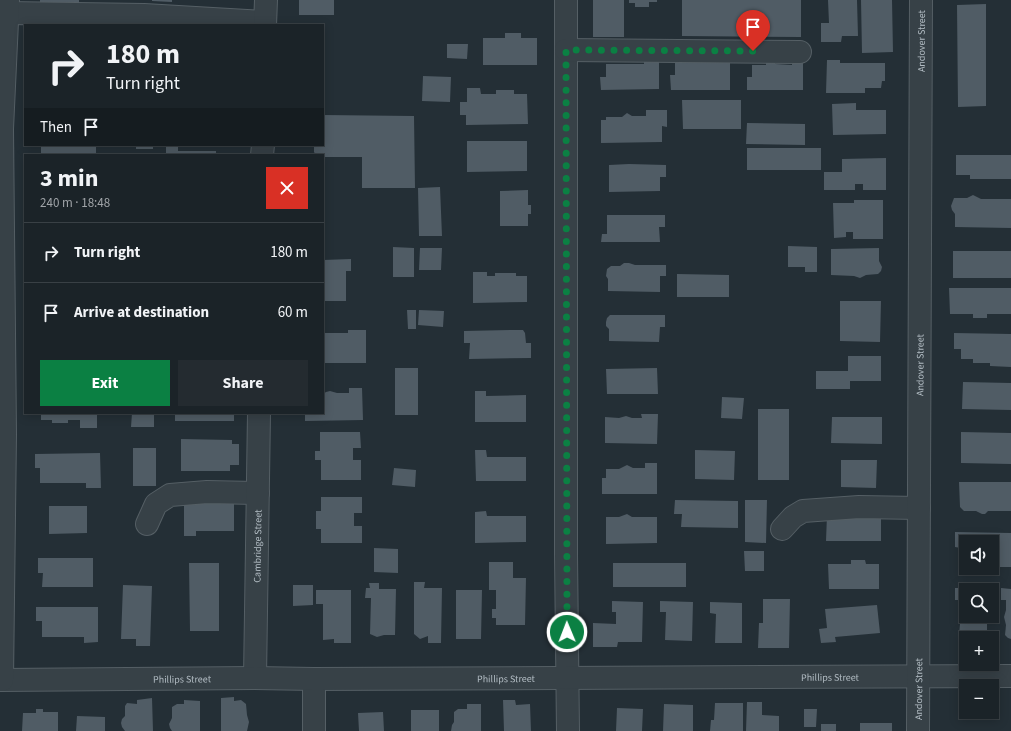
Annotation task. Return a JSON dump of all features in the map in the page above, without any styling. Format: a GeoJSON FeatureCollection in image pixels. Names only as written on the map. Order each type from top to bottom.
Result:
{"type":"FeatureCollection","features":[{"type":"Feature","properties":{"kind":"street"},"geometry":{"type":"LineString","coordinates":[[1,680],[5,426],[2,129],[8,6],[265,23],[266,0]]}},
{"type":"Feature","properties":{"kind":"street"},"geometry":{"type":"LineString","coordinates":[[566,0],[568,731]]}},
{"type":"Feature","properties":{"kind":"street","name":"Andover Street"},"geometry":{"type":"LineString","coordinates":[[918,731],[921,0]]}},
{"type":"Feature","properties":{"kind":"street"},"geometry":{"type":"LineString","coordinates":[[566,50],[800,52]]}},
{"type":"Feature","properties":{"kind":"street","name":"Cambridge Street"},"geometry":{"type":"LineString","coordinates":[[255,678],[259,414]]}},
{"type":"Feature","properties":{"kind":"street"},"geometry":{"type":"LineString","coordinates":[[147,524],[156,504],[170,495],[207,492],[258,493]]}},
{"type":"Feature","properties":{"kind":"street"},"geometry":{"type":"LineString","coordinates":[[782,529],[793,517],[803,511],[859,507],[919,508]]}},
{"type":"Feature","properties":{"kind":"street","name":"Phillips Street"},"geometry":{"type":"LineString","coordinates":[[1,680],[1011,676]]}},
{"type":"Feature","properties":{"kind":"street"},"geometry":{"type":"LineString","coordinates":[[314,679],[314,731]]}},
{"type":"Feature","properties":{"kind":"building"},"geometry":{"type":"Polygon","coordinates":[[[40,0],[79,0],[79,5],[40,5],[40,0]]]}},
{"type":"Feature","properties":{"kind":"building"},"geometry":{"type":"Polygon","coordinates":[[[172,0],[172,2],[152,1],[172,0]]]}},
{"type":"Feature","properties":{"kind":"building"},"geometry":{"type":"Polygon","coordinates":[[[299,0],[334,0],[334,15],[299,15],[299,0]]]}},
{"type":"Feature","properties":{"kind":"building"},"geometry":{"type":"Polygon","coordinates":[[[593,0],[624,0],[624,37],[593,37],[593,0]]]}},
{"type":"Feature","properties":{"kind":"building"},"geometry":{"type":"Polygon","coordinates":[[[629,0],[657,0],[657,2],[649,2],[649,7],[635,7],[635,3],[629,3],[629,0]]]}},
{"type":"Feature","properties":{"kind":"building"},"geometry":{"type":"Polygon","coordinates":[[[682,0],[801,0],[801,37],[682,36],[682,0]]]}},
{"type":"Feature","properties":{"kind":"building"},"geometry":{"type":"Polygon","coordinates":[[[828,0],[857,0],[858,36],[842,36],[841,42],[821,42],[821,23],[829,23],[828,0]]]}},
{"type":"Feature","properties":{"kind":"building"},"geometry":{"type":"Polygon","coordinates":[[[861,0],[892,0],[893,52],[862,53],[861,0]]]}},
{"type":"Feature","properties":{"kind":"building"},"geometry":{"type":"Polygon","coordinates":[[[986,4],[986,106],[958,107],[957,5],[986,4]]]}},
{"type":"Feature","properties":{"kind":"building"},"geometry":{"type":"Polygon","coordinates":[[[505,33],[521,33],[521,38],[537,38],[537,65],[483,65],[483,38],[505,38],[505,33]]]}},
{"type":"Feature","properties":{"kind":"building"},"geometry":{"type":"Polygon","coordinates":[[[447,44],[468,44],[467,59],[447,58],[447,44]]]}},
{"type":"Feature","properties":{"kind":"building"},"geometry":{"type":"Polygon","coordinates":[[[659,58],[659,89],[601,90],[600,77],[606,77],[606,64],[644,64],[644,59],[659,58]]]}},
{"type":"Feature","properties":{"kind":"building"},"geometry":{"type":"Polygon","coordinates":[[[715,59],[730,59],[730,90],[671,90],[670,75],[675,75],[675,63],[715,63],[715,59]]]}},
{"type":"Feature","properties":{"kind":"building"},"geometry":{"type":"Polygon","coordinates":[[[792,59],[803,59],[803,90],[747,90],[747,77],[752,77],[752,65],[766,65],[766,61],[775,61],[775,64],[792,65],[792,59]]]}},
{"type":"Feature","properties":{"kind":"building"},"geometry":{"type":"Polygon","coordinates":[[[827,60],[840,60],[840,63],[885,63],[885,81],[882,81],[881,88],[865,88],[865,93],[826,93],[827,60]]]}},
{"type":"Feature","properties":{"kind":"building"},"geometry":{"type":"Polygon","coordinates":[[[423,76],[451,77],[450,102],[422,101],[423,76]]]}},
{"type":"Feature","properties":{"kind":"building"},"geometry":{"type":"Polygon","coordinates":[[[467,88],[480,88],[481,94],[496,94],[496,90],[514,90],[514,94],[527,94],[528,124],[466,125],[466,115],[460,115],[460,102],[467,102],[467,88]]]}},
{"type":"Feature","properties":{"kind":"building"},"geometry":{"type":"Polygon","coordinates":[[[682,100],[741,100],[741,129],[683,129],[682,100]]]}},
{"type":"Feature","properties":{"kind":"building"},"geometry":{"type":"Polygon","coordinates":[[[856,103],[856,110],[886,110],[886,134],[833,135],[832,104],[856,103]]]}},
{"type":"Feature","properties":{"kind":"building"},"geometry":{"type":"Polygon","coordinates":[[[646,110],[667,110],[667,127],[662,126],[662,142],[601,143],[601,120],[606,120],[606,117],[622,117],[627,113],[632,116],[646,116],[646,110]]]}},
{"type":"Feature","properties":{"kind":"building"},"geometry":{"type":"Polygon","coordinates":[[[324,115],[414,116],[415,188],[362,188],[362,157],[324,157],[324,154],[315,154],[314,146],[324,146],[324,115]]]}},
{"type":"Feature","properties":{"kind":"building"},"geometry":{"type":"Polygon","coordinates":[[[747,123],[805,124],[805,145],[746,144],[747,123]]]}},
{"type":"Feature","properties":{"kind":"building"},"geometry":{"type":"Polygon","coordinates":[[[467,141],[527,141],[527,171],[467,172],[467,141]]]}},
{"type":"Feature","properties":{"kind":"building"},"geometry":{"type":"Polygon","coordinates":[[[41,146],[96,146],[96,154],[41,154],[41,146]]]}},
{"type":"Feature","properties":{"kind":"building"},"geometry":{"type":"Polygon","coordinates":[[[136,146],[153,146],[153,149],[136,149],[136,146]]]}},
{"type":"Feature","properties":{"kind":"building"},"geometry":{"type":"Polygon","coordinates":[[[166,147],[178,147],[178,151],[216,151],[216,154],[166,154],[166,147]]]}},
{"type":"Feature","properties":{"kind":"building"},"geometry":{"type":"Polygon","coordinates":[[[747,148],[821,148],[821,170],[747,170],[747,148]]]}},
{"type":"Feature","properties":{"kind":"building"},"geometry":{"type":"Polygon","coordinates":[[[956,155],[1011,155],[1011,179],[970,179],[970,175],[956,175],[956,155]]]}},
{"type":"Feature","properties":{"kind":"building"},"geometry":{"type":"Polygon","coordinates":[[[886,158],[886,190],[863,190],[863,184],[855,184],[855,190],[824,190],[824,172],[842,172],[842,159],[886,158]]]}},
{"type":"Feature","properties":{"kind":"building"},"geometry":{"type":"Polygon","coordinates":[[[609,165],[666,165],[666,177],[660,177],[660,191],[609,192],[609,165]]]}},
{"type":"Feature","properties":{"kind":"building"},"geometry":{"type":"Polygon","coordinates":[[[440,187],[442,236],[419,236],[418,188],[440,187]]]}},
{"type":"Feature","properties":{"kind":"building"},"geometry":{"type":"Polygon","coordinates":[[[528,190],[528,205],[531,205],[531,214],[528,214],[528,226],[500,226],[500,191],[528,190]]]}},
{"type":"Feature","properties":{"kind":"building"},"geometry":{"type":"Polygon","coordinates":[[[973,195],[981,199],[1011,199],[1011,228],[955,227],[955,214],[951,206],[954,198],[967,198],[973,195]]]}},
{"type":"Feature","properties":{"kind":"building"},"geometry":{"type":"Polygon","coordinates":[[[854,200],[883,200],[883,239],[853,239],[853,232],[846,232],[846,237],[834,238],[833,203],[854,203],[854,200]]]}},
{"type":"Feature","properties":{"kind":"building"},"geometry":{"type":"Polygon","coordinates":[[[607,215],[665,215],[665,227],[659,227],[660,242],[601,242],[602,234],[607,234],[607,215]]]}},
{"type":"Feature","properties":{"kind":"building"},"geometry":{"type":"Polygon","coordinates":[[[788,246],[817,247],[817,272],[805,272],[805,267],[788,267],[788,246]]]}},
{"type":"Feature","properties":{"kind":"building"},"geometry":{"type":"Polygon","coordinates":[[[393,247],[414,248],[414,277],[393,277],[393,247]]]}},
{"type":"Feature","properties":{"kind":"building"},"geometry":{"type":"Polygon","coordinates":[[[420,248],[442,248],[441,270],[419,270],[420,248]]]}},
{"type":"Feature","properties":{"kind":"building"},"geometry":{"type":"Polygon","coordinates":[[[879,248],[879,261],[882,267],[878,274],[866,275],[860,278],[854,276],[831,275],[831,249],[879,248]]]}},
{"type":"Feature","properties":{"kind":"building"},"geometry":{"type":"Polygon","coordinates":[[[953,251],[1011,251],[1011,278],[953,278],[953,251]]]}},
{"type":"Feature","properties":{"kind":"building"},"geometry":{"type":"Polygon","coordinates":[[[351,259],[351,271],[346,271],[346,301],[324,301],[324,260],[351,259]]]}},
{"type":"Feature","properties":{"kind":"building"},"geometry":{"type":"Polygon","coordinates":[[[624,263],[635,265],[666,265],[666,276],[660,276],[660,292],[608,291],[608,279],[606,276],[607,269],[611,266],[620,266],[624,263]]]}},
{"type":"Feature","properties":{"kind":"building"},"geometry":{"type":"Polygon","coordinates":[[[473,272],[487,272],[487,276],[495,276],[495,273],[516,273],[516,276],[527,276],[527,302],[473,303],[473,272]]]}},
{"type":"Feature","properties":{"kind":"building"},"geometry":{"type":"Polygon","coordinates":[[[677,274],[729,275],[729,297],[677,297],[677,274]]]}},
{"type":"Feature","properties":{"kind":"building"},"geometry":{"type":"Polygon","coordinates":[[[949,288],[1011,288],[1011,314],[987,314],[987,318],[973,318],[973,314],[950,314],[949,288]]]}},
{"type":"Feature","properties":{"kind":"building"},"geometry":{"type":"Polygon","coordinates":[[[840,301],[881,301],[880,342],[840,341],[840,301]]]}},
{"type":"Feature","properties":{"kind":"building"},"geometry":{"type":"Polygon","coordinates":[[[407,310],[416,310],[416,329],[408,329],[407,310]]]}},
{"type":"Feature","properties":{"kind":"building"},"geometry":{"type":"Polygon","coordinates":[[[419,310],[444,311],[443,327],[418,325],[419,310]]]}},
{"type":"Feature","properties":{"kind":"building"},"geometry":{"type":"Polygon","coordinates":[[[610,315],[665,315],[665,327],[660,327],[659,342],[609,341],[609,329],[606,326],[606,322],[610,315]]]}},
{"type":"Feature","properties":{"kind":"building"},"geometry":{"type":"Polygon","coordinates":[[[348,330],[366,330],[366,363],[324,363],[324,333],[348,333],[348,330]]]}},
{"type":"Feature","properties":{"kind":"building"},"geometry":{"type":"Polygon","coordinates":[[[523,330],[525,333],[526,343],[531,343],[531,358],[469,359],[470,343],[464,343],[464,331],[523,330]]]}},
{"type":"Feature","properties":{"kind":"building"},"geometry":{"type":"Polygon","coordinates":[[[954,333],[1011,334],[1011,367],[990,366],[990,363],[973,363],[973,359],[961,359],[961,349],[954,349],[954,333]]]}},
{"type":"Feature","properties":{"kind":"building"},"geometry":{"type":"Polygon","coordinates":[[[848,356],[881,356],[881,381],[850,381],[850,389],[816,389],[816,371],[848,371],[848,356]]]}},
{"type":"Feature","properties":{"kind":"building"},"geometry":{"type":"Polygon","coordinates":[[[395,368],[418,368],[418,415],[395,415],[395,368]]]}},
{"type":"Feature","properties":{"kind":"building"},"geometry":{"type":"Polygon","coordinates":[[[657,368],[658,394],[607,394],[606,369],[657,368]]]}},
{"type":"Feature","properties":{"kind":"building"},"geometry":{"type":"Polygon","coordinates":[[[963,382],[1011,383],[1011,410],[962,409],[963,382]]]}},
{"type":"Feature","properties":{"kind":"building"},"geometry":{"type":"Polygon","coordinates":[[[349,388],[362,388],[363,420],[305,421],[305,414],[324,414],[324,393],[326,392],[349,393],[349,388]]]}},
{"type":"Feature","properties":{"kind":"building"},"geometry":{"type":"Polygon","coordinates":[[[475,391],[486,391],[486,396],[526,395],[526,422],[475,422],[475,391]]]}},
{"type":"Feature","properties":{"kind":"building"},"geometry":{"type":"Polygon","coordinates":[[[722,397],[744,398],[742,419],[721,418],[722,397]]]}},
{"type":"Feature","properties":{"kind":"building"},"geometry":{"type":"Polygon","coordinates":[[[758,409],[789,409],[789,480],[758,480],[758,409]]]}},
{"type":"Feature","properties":{"kind":"building"},"geometry":{"type":"Polygon","coordinates":[[[41,414],[97,414],[97,428],[80,428],[80,420],[68,420],[68,423],[52,423],[52,420],[41,420],[41,414]]]}},
{"type":"Feature","properties":{"kind":"building"},"geometry":{"type":"Polygon","coordinates":[[[132,414],[154,414],[154,427],[131,427],[132,414]]]}},
{"type":"Feature","properties":{"kind":"building"},"geometry":{"type":"Polygon","coordinates":[[[175,414],[234,414],[234,421],[175,421],[175,414]]]}},
{"type":"Feature","properties":{"kind":"building"},"geometry":{"type":"Polygon","coordinates":[[[641,414],[658,414],[657,444],[605,443],[605,417],[619,418],[626,416],[632,418],[642,418],[641,414]]]}},
{"type":"Feature","properties":{"kind":"building"},"geometry":{"type":"Polygon","coordinates":[[[832,417],[882,417],[882,444],[831,443],[832,417]]]}},
{"type":"Feature","properties":{"kind":"building"},"geometry":{"type":"Polygon","coordinates":[[[320,432],[360,432],[361,448],[353,448],[353,460],[361,460],[361,480],[321,480],[321,460],[315,460],[315,451],[320,451],[320,432]]]}},
{"type":"Feature","properties":{"kind":"building"},"geometry":{"type":"Polygon","coordinates":[[[961,432],[1011,433],[1011,464],[961,463],[961,432]]]}},
{"type":"Feature","properties":{"kind":"building"},"geometry":{"type":"Polygon","coordinates":[[[181,439],[232,440],[232,444],[239,444],[239,465],[230,465],[230,471],[181,471],[181,439]]]}},
{"type":"Feature","properties":{"kind":"building"},"geometry":{"type":"Polygon","coordinates":[[[133,448],[156,448],[156,486],[133,486],[133,448]]]}},
{"type":"Feature","properties":{"kind":"building"},"geometry":{"type":"Polygon","coordinates":[[[475,450],[486,450],[487,457],[526,457],[526,481],[476,481],[475,450]]]}},
{"type":"Feature","properties":{"kind":"building"},"geometry":{"type":"Polygon","coordinates":[[[695,450],[735,451],[734,480],[695,479],[695,450]]]}},
{"type":"Feature","properties":{"kind":"building"},"geometry":{"type":"Polygon","coordinates":[[[100,453],[101,488],[86,488],[86,483],[40,483],[40,468],[35,468],[35,454],[100,453]]]}},
{"type":"Feature","properties":{"kind":"building"},"geometry":{"type":"Polygon","coordinates":[[[841,460],[877,460],[876,488],[841,487],[841,460]]]}},
{"type":"Feature","properties":{"kind":"building"},"geometry":{"type":"Polygon","coordinates":[[[645,463],[657,463],[657,494],[602,494],[602,478],[606,478],[606,469],[619,469],[627,465],[633,468],[645,468],[645,463]]]}},
{"type":"Feature","properties":{"kind":"building"},"geometry":{"type":"Polygon","coordinates":[[[394,468],[416,470],[415,487],[392,485],[394,468]]]}},
{"type":"Feature","properties":{"kind":"building"},"geometry":{"type":"Polygon","coordinates":[[[959,482],[1011,482],[1011,511],[988,511],[985,514],[982,514],[976,511],[964,511],[960,507],[959,482]]]}},
{"type":"Feature","properties":{"kind":"building"},"geometry":{"type":"Polygon","coordinates":[[[321,497],[362,497],[362,513],[354,513],[354,526],[362,526],[362,543],[321,543],[321,529],[316,529],[316,511],[321,511],[321,497]]]}},
{"type":"Feature","properties":{"kind":"building"},"geometry":{"type":"Polygon","coordinates":[[[675,500],[738,501],[738,528],[681,527],[682,514],[674,514],[675,500]]]}},
{"type":"Feature","properties":{"kind":"building"},"geometry":{"type":"Polygon","coordinates":[[[745,500],[767,500],[766,543],[745,542],[745,500]]]}},
{"type":"Feature","properties":{"kind":"building"},"geometry":{"type":"Polygon","coordinates":[[[184,502],[234,502],[234,531],[196,531],[196,536],[184,536],[184,502]]]}},
{"type":"Feature","properties":{"kind":"building"},"geometry":{"type":"Polygon","coordinates":[[[49,506],[87,506],[87,533],[49,534],[49,506]]]}},
{"type":"Feature","properties":{"kind":"building"},"geometry":{"type":"Polygon","coordinates":[[[486,511],[487,516],[526,516],[526,542],[475,543],[475,512],[486,511]]]}},
{"type":"Feature","properties":{"kind":"building"},"geometry":{"type":"Polygon","coordinates":[[[627,514],[632,517],[657,517],[657,543],[606,544],[606,517],[619,517],[627,514]]]}},
{"type":"Feature","properties":{"kind":"building"},"geometry":{"type":"Polygon","coordinates":[[[827,515],[881,515],[881,541],[826,541],[827,515]]]}},
{"type":"Feature","properties":{"kind":"building"},"geometry":{"type":"Polygon","coordinates":[[[955,532],[1011,533],[1011,567],[999,567],[999,535],[959,535],[959,548],[955,547],[955,532]]]}},
{"type":"Feature","properties":{"kind":"building"},"geometry":{"type":"Polygon","coordinates":[[[374,548],[398,549],[398,573],[374,572],[374,548]]]}},
{"type":"Feature","properties":{"kind":"building"},"geometry":{"type":"Polygon","coordinates":[[[744,551],[764,551],[764,571],[745,571],[744,551]]]}},
{"type":"Feature","properties":{"kind":"building"},"geometry":{"type":"Polygon","coordinates":[[[38,558],[93,558],[93,587],[42,587],[43,573],[38,573],[38,558]]]}},
{"type":"Feature","properties":{"kind":"building"},"geometry":{"type":"Polygon","coordinates":[[[851,560],[865,560],[866,564],[879,564],[879,589],[829,589],[828,564],[851,564],[851,560]]]}},
{"type":"Feature","properties":{"kind":"building"},"geometry":{"type":"Polygon","coordinates":[[[489,562],[513,562],[513,578],[526,578],[525,625],[496,625],[496,618],[492,618],[492,609],[496,609],[496,590],[489,590],[489,562]]]}},
{"type":"Feature","properties":{"kind":"building"},"geometry":{"type":"Polygon","coordinates":[[[189,563],[219,563],[219,631],[190,631],[189,563]]]}},
{"type":"Feature","properties":{"kind":"building"},"geometry":{"type":"Polygon","coordinates":[[[613,563],[686,563],[686,587],[613,587],[613,563]]]}},
{"type":"Feature","properties":{"kind":"building"},"geometry":{"type":"Polygon","coordinates":[[[414,582],[425,582],[424,588],[442,588],[441,643],[428,643],[428,636],[420,639],[414,634],[414,582]]]}},
{"type":"Feature","properties":{"kind":"building"},"geometry":{"type":"Polygon","coordinates":[[[369,583],[379,583],[379,589],[396,589],[395,635],[384,635],[377,637],[370,634],[371,598],[365,598],[366,588],[370,588],[369,583]]]}},
{"type":"Feature","properties":{"kind":"building"},"geometry":{"type":"Polygon","coordinates":[[[123,585],[152,586],[150,646],[136,646],[136,639],[121,639],[123,585]]]}},
{"type":"Feature","properties":{"kind":"building"},"geometry":{"type":"Polygon","coordinates":[[[293,585],[313,585],[313,605],[293,606],[293,585]]]}},
{"type":"Feature","properties":{"kind":"building"},"geometry":{"type":"Polygon","coordinates":[[[955,588],[959,588],[959,600],[955,600],[955,588]]]}},
{"type":"Feature","properties":{"kind":"building"},"geometry":{"type":"Polygon","coordinates":[[[1001,588],[1011,589],[1011,639],[1005,635],[1006,625],[1004,617],[1006,600],[1001,600],[1001,588]]]}},
{"type":"Feature","properties":{"kind":"building"},"geometry":{"type":"Polygon","coordinates":[[[316,590],[351,590],[351,643],[334,643],[334,639],[323,640],[323,604],[316,604],[316,590]]]}},
{"type":"Feature","properties":{"kind":"building"},"geometry":{"type":"Polygon","coordinates":[[[456,590],[482,590],[481,639],[456,639],[456,590]]]}},
{"type":"Feature","properties":{"kind":"building"},"geometry":{"type":"Polygon","coordinates":[[[763,599],[790,599],[789,648],[758,648],[759,623],[763,623],[763,599]]]}},
{"type":"Feature","properties":{"kind":"building"},"geometry":{"type":"Polygon","coordinates":[[[612,601],[643,602],[642,642],[618,642],[617,647],[593,647],[593,623],[616,624],[616,612],[612,612],[612,601]]]}},
{"type":"Feature","properties":{"kind":"building"},"geometry":{"type":"Polygon","coordinates":[[[660,601],[693,602],[692,641],[665,640],[666,612],[660,612],[660,601]]]}},
{"type":"Feature","properties":{"kind":"building"},"geometry":{"type":"Polygon","coordinates":[[[710,602],[742,603],[742,643],[715,643],[716,614],[710,613],[710,602]]]}},
{"type":"Feature","properties":{"kind":"building"},"geometry":{"type":"Polygon","coordinates":[[[877,605],[880,633],[835,637],[836,642],[821,643],[819,629],[827,628],[825,609],[877,605]]]}},
{"type":"Feature","properties":{"kind":"building"},"geometry":{"type":"Polygon","coordinates":[[[36,607],[98,607],[98,642],[84,643],[84,637],[42,637],[42,621],[36,621],[36,607]]]}},
{"type":"Feature","properties":{"kind":"building"},"geometry":{"type":"Polygon","coordinates":[[[987,623],[987,631],[959,631],[960,624],[987,623]]]}},
{"type":"Feature","properties":{"kind":"building"},"geometry":{"type":"Polygon","coordinates":[[[234,697],[234,701],[241,700],[246,704],[249,722],[247,731],[221,731],[221,698],[234,697]]]}},
{"type":"Feature","properties":{"kind":"building"},"geometry":{"type":"Polygon","coordinates":[[[152,698],[153,731],[125,731],[121,723],[125,716],[125,706],[127,703],[137,704],[137,700],[152,698]]]}},
{"type":"Feature","properties":{"kind":"building"},"geometry":{"type":"Polygon","coordinates":[[[184,700],[200,701],[200,731],[172,731],[170,728],[169,724],[172,718],[172,707],[177,704],[184,704],[184,700]]]}},
{"type":"Feature","properties":{"kind":"building"},"geometry":{"type":"Polygon","coordinates":[[[503,700],[515,700],[516,705],[530,704],[531,731],[504,731],[503,700]]]}},
{"type":"Feature","properties":{"kind":"building"},"geometry":{"type":"Polygon","coordinates":[[[747,702],[762,702],[762,715],[779,716],[779,731],[746,731],[747,702]]]}},
{"type":"Feature","properties":{"kind":"building"},"geometry":{"type":"Polygon","coordinates":[[[715,703],[743,703],[743,731],[710,731],[711,720],[714,720],[715,703]]]}},
{"type":"Feature","properties":{"kind":"building"},"geometry":{"type":"Polygon","coordinates":[[[467,704],[481,704],[481,731],[451,731],[454,722],[454,712],[458,709],[467,709],[467,704]]]}},
{"type":"Feature","properties":{"kind":"building"},"geometry":{"type":"Polygon","coordinates":[[[664,704],[693,705],[693,731],[663,731],[664,704]]]}},
{"type":"Feature","properties":{"kind":"building"},"geometry":{"type":"Polygon","coordinates":[[[617,708],[643,709],[642,731],[616,731],[617,708]]]}},
{"type":"Feature","properties":{"kind":"building"},"geometry":{"type":"Polygon","coordinates":[[[36,709],[43,709],[43,712],[58,712],[58,731],[22,731],[23,713],[36,713],[36,709]]]}},
{"type":"Feature","properties":{"kind":"building"},"geometry":{"type":"Polygon","coordinates":[[[804,709],[817,709],[816,727],[804,727],[804,709]]]}},
{"type":"Feature","properties":{"kind":"building"},"geometry":{"type":"Polygon","coordinates":[[[411,710],[439,710],[439,731],[411,731],[411,710]]]}},
{"type":"Feature","properties":{"kind":"building"},"geometry":{"type":"Polygon","coordinates":[[[383,712],[384,731],[359,731],[358,713],[383,712]]]}},
{"type":"Feature","properties":{"kind":"building"},"geometry":{"type":"Polygon","coordinates":[[[77,716],[105,717],[105,731],[76,731],[77,716]]]}},
{"type":"Feature","properties":{"kind":"building"},"geometry":{"type":"Polygon","coordinates":[[[860,723],[892,723],[892,731],[860,731],[860,723]]]}},
{"type":"Feature","properties":{"kind":"building"},"geometry":{"type":"Polygon","coordinates":[[[821,724],[836,724],[836,731],[821,731],[821,724]]]}},
{"type":"Feature","properties":{"kind":"route"},"geometry":{"type":"LineString","coordinates":[[567,632],[566,50],[753,51]]}}]}
